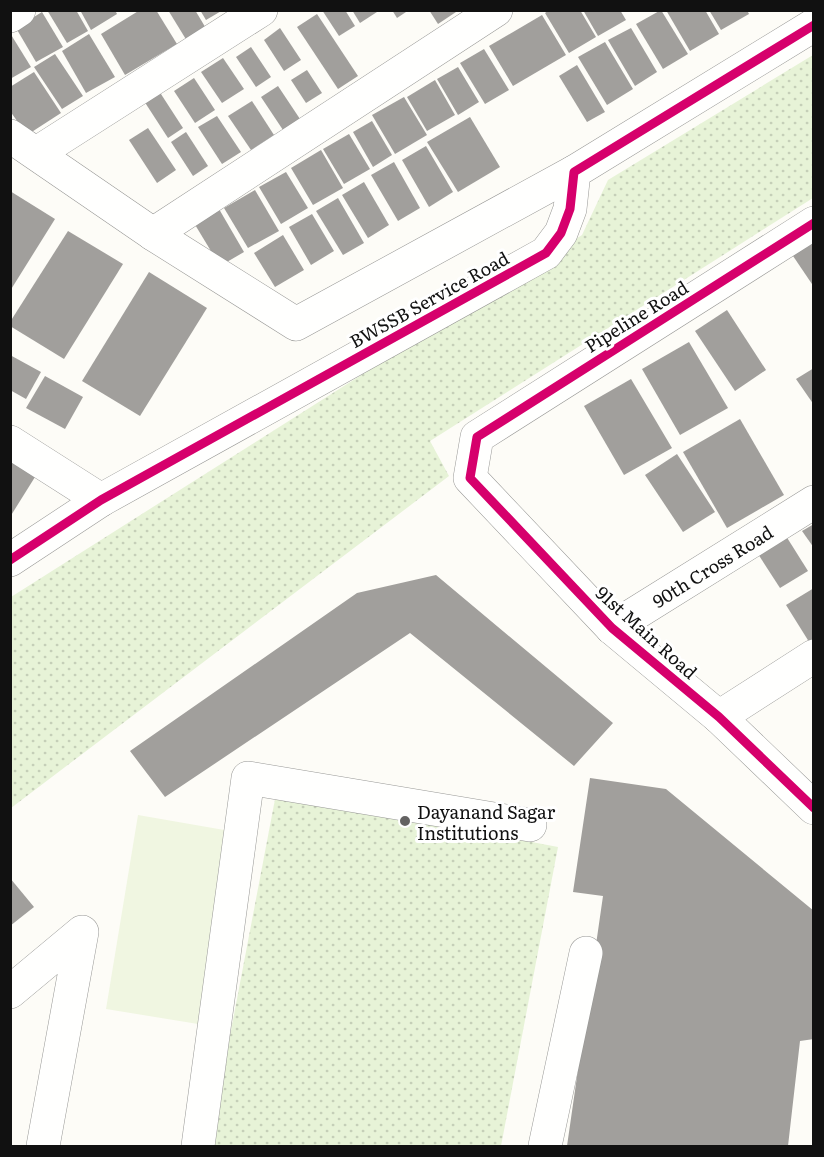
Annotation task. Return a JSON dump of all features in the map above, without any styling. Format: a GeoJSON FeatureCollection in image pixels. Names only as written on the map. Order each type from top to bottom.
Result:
{"type":"FeatureCollection","features":[{"type":"Feature","properties":{"kind":"street"},"geometry":{"type":"LineString","coordinates":[[10,16],[19,10]]}},
{"type":"Feature","properties":{"kind":"street"},"geometry":{"type":"LineString","coordinates":[[261,10],[24,145],[153,234],[296,324],[574,172],[813,25]]}},
{"type":"Feature","properties":{"kind":"street"},"geometry":{"type":"LineString","coordinates":[[153,234],[496,10]]}},
{"type":"Feature","properties":{"kind":"street","name":"BWSSB Service Road"},"geometry":{"type":"LineString","coordinates":[[10,560],[101,500],[546,253],[561,233],[570,209],[574,172]]}},
{"type":"Feature","properties":{"kind":"street","name":"Pipeline Road"},"geometry":{"type":"LineString","coordinates":[[477,437],[813,224]]}},
{"type":"Feature","properties":{"kind":"street","name":"91st Main Road"},"geometry":{"type":"LineString","coordinates":[[477,437],[470,478],[612,628],[719,717],[813,808]]}},
{"type":"Feature","properties":{"kind":"street"},"geometry":{"type":"LineString","coordinates":[[10,442],[101,500]]}},
{"type":"Feature","properties":{"kind":"street","name":"90th Cross Road"},"geometry":{"type":"LineString","coordinates":[[612,628],[813,502]]}},
{"type":"Feature","properties":{"kind":"street"},"geometry":{"type":"LineString","coordinates":[[719,717],[813,656]]}},
{"type":"Feature","properties":{"kind":"street"},"geometry":{"type":"LineString","coordinates":[[198,1146],[249,778],[530,825]]}},
{"type":"Feature","properties":{"kind":"street"},"geometry":{"type":"LineString","coordinates":[[10,992],[82,932],[43,1146]]}},
{"type":"Feature","properties":{"kind":"street"},"geometry":{"type":"LineString","coordinates":[[545,1146],[586,953]]}},
{"type":"Feature","properties":{"kind":"green space"},"geometry":{"type":"Polygon","coordinates":[[[813,55],[813,198],[430,441],[449,476],[11,808],[11,597],[582,235],[608,180],[813,55]]]}},
{"type":"Feature","properties":{"kind":"green space"},"geometry":{"type":"Polygon","coordinates":[[[276,794],[558,847],[501,1146],[209,1146],[276,794]]]}},
{"type":"Feature","properties":{"kind":"green space"},"geometry":{"type":"Polygon","coordinates":[[[138,815],[230,831],[198,1024],[106,1009],[138,815]]]}},
{"type":"Feature","properties":{"kind":"building"},"geometry":{"type":"Polygon","coordinates":[[[47,10],[76,10],[88,31],[67,43],[47,10]]]}},
{"type":"Feature","properties":{"kind":"building"},"geometry":{"type":"Polygon","coordinates":[[[80,10],[115,10],[117,14],[91,30],[80,10]]]}},
{"type":"Feature","properties":{"kind":"building"},"geometry":{"type":"Polygon","coordinates":[[[140,10],[156,10],[177,44],[125,75],[101,34],[140,10]]]}},
{"type":"Feature","properties":{"kind":"building"},"geometry":{"type":"Polygon","coordinates":[[[168,10],[195,10],[207,30],[187,41],[168,10]]]}},
{"type":"Feature","properties":{"kind":"building"},"geometry":{"type":"Polygon","coordinates":[[[200,10],[223,10],[206,20],[200,10]]]}},
{"type":"Feature","properties":{"kind":"building"},"geometry":{"type":"Polygon","coordinates":[[[322,10],[345,10],[355,26],[339,36],[322,10]]]}},
{"type":"Feature","properties":{"kind":"building"},"geometry":{"type":"Polygon","coordinates":[[[352,10],[376,10],[377,12],[360,23],[352,10]]]}},
{"type":"Feature","properties":{"kind":"building"},"geometry":{"type":"Polygon","coordinates":[[[392,10],[409,10],[397,18],[392,10]]]}},
{"type":"Feature","properties":{"kind":"building"},"geometry":{"type":"Polygon","coordinates":[[[429,10],[459,10],[438,24],[429,10]]]}},
{"type":"Feature","properties":{"kind":"building"},"geometry":{"type":"Polygon","coordinates":[[[549,10],[580,10],[596,37],[569,53],[545,13],[549,10]]]}},
{"type":"Feature","properties":{"kind":"building"},"geometry":{"type":"Polygon","coordinates":[[[583,10],[620,10],[626,20],[598,36],[583,10]]]}},
{"type":"Feature","properties":{"kind":"building"},"geometry":{"type":"Polygon","coordinates":[[[661,10],[688,54],[663,69],[636,24],[661,10]]]}},
{"type":"Feature","properties":{"kind":"building"},"geometry":{"type":"Polygon","coordinates":[[[666,10],[705,10],[719,34],[690,51],[666,10]]]}},
{"type":"Feature","properties":{"kind":"building"},"geometry":{"type":"Polygon","coordinates":[[[709,10],[747,10],[749,14],[721,30],[709,10]]]}},
{"type":"Feature","properties":{"kind":"building"},"geometry":{"type":"Polygon","coordinates":[[[42,12],[63,47],[36,62],[16,28],[42,12]]]}},
{"type":"Feature","properties":{"kind":"building"},"geometry":{"type":"Polygon","coordinates":[[[317,14],[358,76],[338,89],[297,27],[317,14]]]}},
{"type":"Feature","properties":{"kind":"building"},"geometry":{"type":"Polygon","coordinates":[[[542,15],[566,55],[513,86],[489,46],[542,15]]]}},
{"type":"Feature","properties":{"kind":"building"},"geometry":{"type":"Polygon","coordinates":[[[280,28],[301,60],[284,71],[264,40],[280,28]]]}},
{"type":"Feature","properties":{"kind":"building"},"geometry":{"type":"Polygon","coordinates":[[[631,28],[657,72],[635,86],[608,40],[631,28]]]}},
{"type":"Feature","properties":{"kind":"building"},"geometry":{"type":"Polygon","coordinates":[[[10,33],[31,67],[10,79],[10,33]]]}},
{"type":"Feature","properties":{"kind":"building"},"geometry":{"type":"Polygon","coordinates":[[[89,34],[115,77],[86,93],[62,51],[89,34]]]}},
{"type":"Feature","properties":{"kind":"building"},"geometry":{"type":"Polygon","coordinates":[[[605,42],[633,89],[607,105],[578,57],[605,42]]]}},
{"type":"Feature","properties":{"kind":"building"},"geometry":{"type":"Polygon","coordinates":[[[251,47],[271,77],[256,87],[236,57],[251,47]]]}},
{"type":"Feature","properties":{"kind":"building"},"geometry":{"type":"Polygon","coordinates":[[[484,49],[509,90],[485,104],[460,63],[484,49]]]}},
{"type":"Feature","properties":{"kind":"building"},"geometry":{"type":"Polygon","coordinates":[[[55,54],[83,96],[62,109],[34,67],[55,54]]]}},
{"type":"Feature","properties":{"kind":"building"},"geometry":{"type":"Polygon","coordinates":[[[223,58],[244,89],[222,103],[201,72],[223,58]]]}},
{"type":"Feature","properties":{"kind":"building"},"geometry":{"type":"Polygon","coordinates":[[[577,65],[605,112],[587,122],[559,76],[577,65]]]}},
{"type":"Feature","properties":{"kind":"building"},"geometry":{"type":"Polygon","coordinates":[[[458,67],[479,102],[458,115],[437,79],[458,67]]]}},
{"type":"Feature","properties":{"kind":"building"},"geometry":{"type":"Polygon","coordinates":[[[307,70],[322,93],[306,103],[291,80],[307,70]]]}},
{"type":"Feature","properties":{"kind":"building"},"geometry":{"type":"Polygon","coordinates":[[[34,72],[61,113],[27,135],[10,111],[10,87],[34,72]]]}},
{"type":"Feature","properties":{"kind":"building"},"geometry":{"type":"Polygon","coordinates":[[[194,78],[215,110],[195,123],[174,91],[194,78]]]}},
{"type":"Feature","properties":{"kind":"building"},"geometry":{"type":"Polygon","coordinates":[[[435,80],[455,115],[427,131],[407,97],[435,80]]]}},
{"type":"Feature","properties":{"kind":"building"},"geometry":{"type":"Polygon","coordinates":[[[278,86],[302,122],[285,133],[261,97],[278,86]]]}},
{"type":"Feature","properties":{"kind":"building"},"geometry":{"type":"Polygon","coordinates":[[[159,91],[183,128],[168,138],[144,101],[159,91]]]}},
{"type":"Feature","properties":{"kind":"building"},"geometry":{"type":"Polygon","coordinates":[[[404,97],[427,135],[395,154],[372,115],[404,97]]]}},
{"type":"Feature","properties":{"kind":"building"},"geometry":{"type":"Polygon","coordinates":[[[252,101],[274,135],[251,150],[228,116],[252,101]]]}},
{"type":"Feature","properties":{"kind":"building"},"geometry":{"type":"Polygon","coordinates":[[[217,116],[241,152],[222,164],[198,127],[217,116]]]}},
{"type":"Feature","properties":{"kind":"building"},"geometry":{"type":"Polygon","coordinates":[[[470,117],[500,167],[458,192],[427,142],[470,117]]]}},
{"type":"Feature","properties":{"kind":"building"},"geometry":{"type":"Polygon","coordinates":[[[372,121],[392,155],[373,167],[353,132],[372,121]]]}},
{"type":"Feature","properties":{"kind":"building"},"geometry":{"type":"Polygon","coordinates":[[[148,128],[176,170],[157,183],[129,140],[148,128]]]}},
{"type":"Feature","properties":{"kind":"building"},"geometry":{"type":"Polygon","coordinates":[[[186,132],[208,166],[193,176],[171,142],[186,132]]]}},
{"type":"Feature","properties":{"kind":"building"},"geometry":{"type":"Polygon","coordinates":[[[349,134],[370,169],[344,184],[323,149],[349,134]]]}},
{"type":"Feature","properties":{"kind":"building"},"geometry":{"type":"Polygon","coordinates":[[[426,146],[453,192],[429,207],[402,160],[426,146]]]}},
{"type":"Feature","properties":{"kind":"building"},"geometry":{"type":"Polygon","coordinates":[[[321,150],[343,188],[313,205],[291,168],[321,150]]]}},
{"type":"Feature","properties":{"kind":"building"},"geometry":{"type":"Polygon","coordinates":[[[394,162],[420,208],[398,221],[371,175],[394,162]]]}},
{"type":"Feature","properties":{"kind":"building"},"geometry":{"type":"Polygon","coordinates":[[[286,172],[308,208],[281,224],[259,187],[286,172]]]}},
{"type":"Feature","properties":{"kind":"building"},"geometry":{"type":"Polygon","coordinates":[[[364,182],[389,225],[368,238],[342,195],[364,182]]]}},
{"type":"Feature","properties":{"kind":"building"},"geometry":{"type":"Polygon","coordinates":[[[255,190],[279,231],[248,248],[224,208],[255,190]]]}},
{"type":"Feature","properties":{"kind":"building"},"geometry":{"type":"Polygon","coordinates":[[[10,191],[55,219],[10,291],[10,191]]]}},
{"type":"Feature","properties":{"kind":"building"},"geometry":{"type":"Polygon","coordinates":[[[338,198],[364,243],[343,255],[316,211],[338,198]]]}},
{"type":"Feature","properties":{"kind":"building"},"geometry":{"type":"Polygon","coordinates":[[[219,209],[244,252],[220,266],[194,223],[219,209]]]}},
{"type":"Feature","properties":{"kind":"building"},"geometry":{"type":"Polygon","coordinates":[[[312,214],[334,251],[311,265],[289,227],[312,214]]]}},
{"type":"Feature","properties":{"kind":"building"},"geometry":{"type":"Polygon","coordinates":[[[68,231],[123,264],[64,359],[10,326],[10,322],[68,231]]]}},
{"type":"Feature","properties":{"kind":"building"},"geometry":{"type":"Polygon","coordinates":[[[283,235],[304,270],[275,287],[254,253],[283,235]]]}},
{"type":"Feature","properties":{"kind":"building"},"geometry":{"type":"Polygon","coordinates":[[[814,239],[814,287],[791,253],[814,239]]]}},
{"type":"Feature","properties":{"kind":"building"},"geometry":{"type":"Polygon","coordinates":[[[149,272],[207,308],[140,416],[82,381],[149,272]]]}},
{"type":"Feature","properties":{"kind":"building"},"geometry":{"type":"Polygon","coordinates":[[[727,310],[766,370],[735,391],[695,331],[727,310]]]}},
{"type":"Feature","properties":{"kind":"building"},"geometry":{"type":"Polygon","coordinates":[[[689,342],[728,408],[680,435],[642,369],[689,342]]]}},
{"type":"Feature","properties":{"kind":"building"},"geometry":{"type":"Polygon","coordinates":[[[10,355],[41,372],[26,399],[10,390],[10,355]]]}},
{"type":"Feature","properties":{"kind":"building"},"geometry":{"type":"Polygon","coordinates":[[[814,368],[814,405],[796,379],[814,368]]]}},
{"type":"Feature","properties":{"kind":"building"},"geometry":{"type":"Polygon","coordinates":[[[45,376],[83,397],[65,429],[26,408],[45,376]]]}},
{"type":"Feature","properties":{"kind":"building"},"geometry":{"type":"Polygon","coordinates":[[[631,379],[672,448],[624,475],[584,406],[631,379]]]}},
{"type":"Feature","properties":{"kind":"building"},"geometry":{"type":"Polygon","coordinates":[[[740,419],[784,495],[727,528],[683,452],[740,419]]]}},
{"type":"Feature","properties":{"kind":"building"},"geometry":{"type":"Polygon","coordinates":[[[677,454],[715,512],[683,532],[645,475],[677,454]]]}},
{"type":"Feature","properties":{"kind":"building"},"geometry":{"type":"Polygon","coordinates":[[[10,461],[35,477],[10,517],[10,461]]]}},
{"type":"Feature","properties":{"kind":"building"},"geometry":{"type":"Polygon","coordinates":[[[814,524],[814,548],[802,531],[814,524]]]}},
{"type":"Feature","properties":{"kind":"building"},"geometry":{"type":"Polygon","coordinates":[[[786,536],[808,571],[780,588],[758,554],[786,536]]]}},
{"type":"Feature","properties":{"kind":"building"},"geometry":{"type":"Polygon","coordinates":[[[436,575],[613,723],[574,766],[410,633],[165,797],[130,751],[357,593],[436,575]]]}},
{"type":"Feature","properties":{"kind":"building"},"geometry":{"type":"Polygon","coordinates":[[[814,588],[814,644],[811,645],[786,605],[814,588]]]}},
{"type":"Feature","properties":{"kind":"building"},"geometry":{"type":"Polygon","coordinates":[[[590,778],[666,789],[814,911],[814,1039],[800,1041],[788,1146],[567,1146],[603,896],[573,892],[590,778]]]}},
{"type":"Feature","properties":{"kind":"building"},"geometry":{"type":"Polygon","coordinates":[[[10,878],[34,907],[10,926],[10,878]]]}},
{"type":"Feature","properties":{"kind":"cycle path"},"geometry":{"type":"LineString","coordinates":[[10,560],[101,500],[546,253],[561,233],[570,209],[574,172],[814,25]]}},
{"type":"Feature","properties":{"kind":"cycle path"},"geometry":{"type":"LineString","coordinates":[[814,223],[477,437],[470,478],[612,628],[719,717],[814,808]]}},
{"type":"Feature","properties":{"kind":"place","name":"Dayanand Sagar Institutions"},"geometry":{"type":"Point","coordinates":[405,821]}}]}
